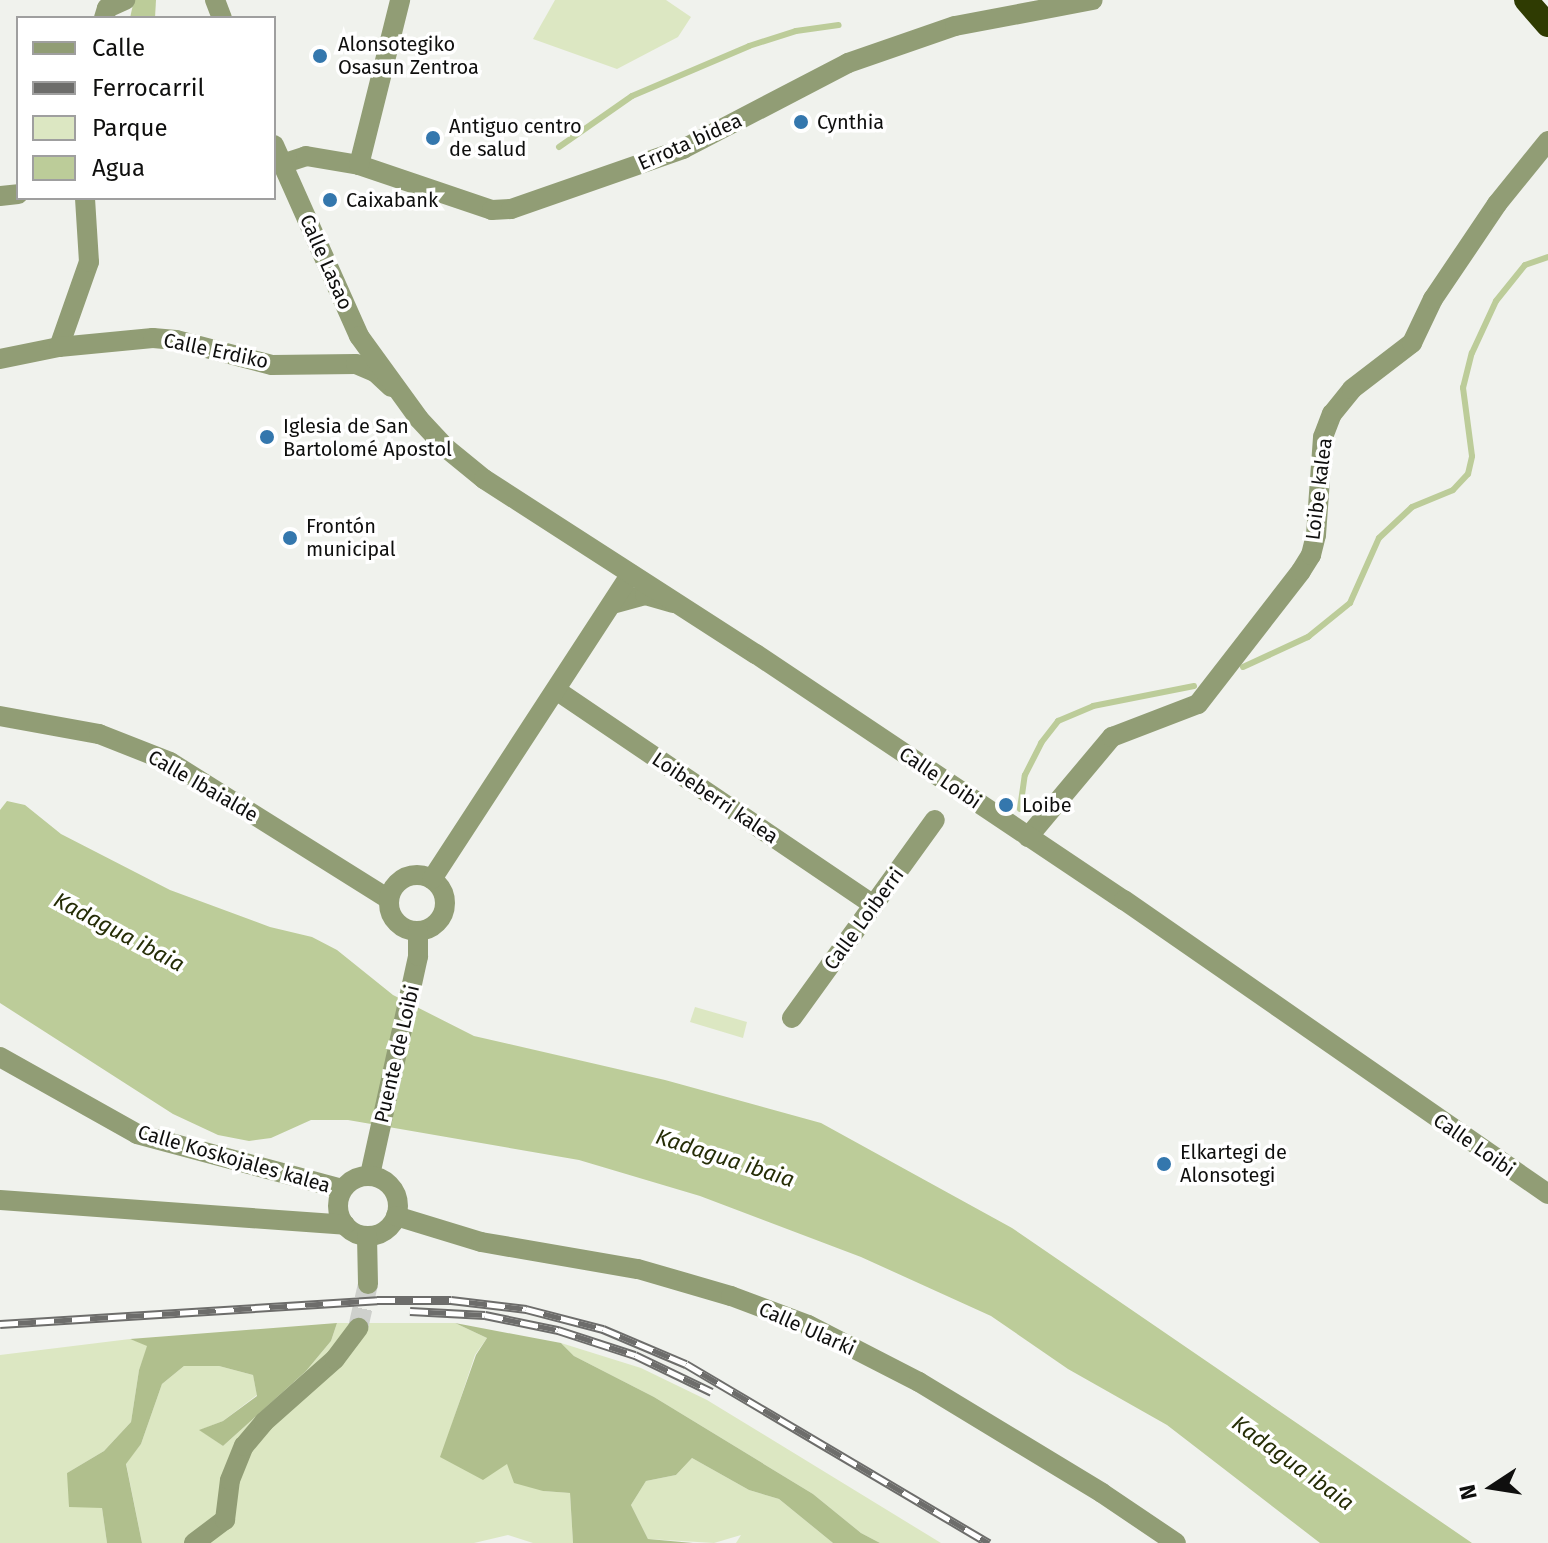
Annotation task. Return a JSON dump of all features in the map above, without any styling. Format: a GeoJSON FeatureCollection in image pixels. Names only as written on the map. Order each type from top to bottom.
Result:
{"type":"FeatureCollection","features":[{"type":"Feature","properties":{"kind":"highway"},"geometry":{"type":"LineString","coordinates":[[1526,0],[1548,25]]}},
{"type":"Feature","properties":{"kind":"street"},"geometry":{"type":"LineString","coordinates":[[359,165],[400,0]]}},
{"type":"Feature","properties":{"kind":"street","name":"Errota bidea"},"geometry":{"type":"LineString","coordinates":[[278,154],[359,165],[492,210],[511,209],[683,149],[848,63],[877,52],[955,26],[1093,0]]}},
{"type":"Feature","properties":{"kind":"street","name":"Loibe kalea"},"geometry":{"type":"LineString","coordinates":[[1028,837],[1112,737],[1198,704],[1301,571],[1311,555],[1316,535],[1323,437],[1332,414],[1352,389],[1412,343],[1441,287],[1497,204],[1548,141]]}},
{"type":"Feature","properties":{"kind":"street","name":"Calle Lasao"},"geometry":{"type":"LineString","coordinates":[[278,154],[359,336]]}},
{"type":"Feature","properties":{"kind":"street"},"geometry":{"type":"LineString","coordinates":[[59,347],[89,262],[85,200]]}},
{"type":"Feature","properties":{"kind":"street"},"geometry":{"type":"LineString","coordinates":[[359,336],[360,354],[356,364],[375,372],[399,396]]}},
{"type":"Feature","properties":{"kind":"street"},"geometry":{"type":"LineString","coordinates":[[330,366],[350,351],[359,336]]}},
{"type":"Feature","properties":{"kind":"street","name":"Calle Loibi"},"geometry":{"type":"LineString","coordinates":[[359,336],[399,396],[446,448],[484,479],[1028,837],[1548,1194]]}},
{"type":"Feature","properties":{"kind":"street","name":"Calle Erdiko"},"geometry":{"type":"LineString","coordinates":[[0,359],[59,347],[153,338],[176,340],[272,365],[356,364]]}},
{"type":"Feature","properties":{"kind":"street"},"geometry":{"type":"LineString","coordinates":[[330,366],[362,375],[399,396]]}},
{"type":"Feature","properties":{"kind":"street"},"geometry":{"type":"LineString","coordinates":[[432,879],[631,574]]}},
{"type":"Feature","properties":{"kind":"street"},"geometry":{"type":"LineString","coordinates":[[612,604],[645,595],[676,604]]}},
{"type":"Feature","properties":{"kind":"street","name":"Loibeberri kalea"},"geometry":{"type":"LineString","coordinates":[[556,690],[874,905]]}},
{"type":"Feature","properties":{"kind":"street","name":"Calle Ibaialde"},"geometry":{"type":"LineString","coordinates":[[0,716],[99,734],[170,762],[388,899]]}},
{"type":"Feature","properties":{"kind":"street","name":"Calle Loiberri"},"geometry":{"type":"LineString","coordinates":[[792,1018],[935,820]]}},
{"type":"Feature","properties":{"kind":"street"},"geometry":{"type":"LineString","coordinates":[[421,875],[432,879],[442,890],[445,908],[437,923],[418,931],[396,922],[388,899],[393,887],[406,876],[421,875]]}},
{"type":"Feature","properties":{"kind":"street","name":"Puente de Loibi"},"geometry":{"type":"LineString","coordinates":[[370,1175],[418,956],[418,931]]}},
{"type":"Feature","properties":{"kind":"street","name":"Calle Koskojales kalea"},"geometry":{"type":"LineString","coordinates":[[1,1060],[137,1134],[342,1189]]}},
{"type":"Feature","properties":{"kind":"street"},"geometry":{"type":"LineString","coordinates":[[370,1175],[388,1183],[394,1191],[396,1216],[382,1232],[367,1236],[345,1225],[338,1211],[342,1189],[359,1177],[370,1175]]}},
{"type":"Feature","properties":{"kind":"street","name":"Calle Koskojales kalea"},"geometry":{"type":"LineString","coordinates":[[0,1200],[345,1225]]}},
{"type":"Feature","properties":{"kind":"street","name":"Calle Ularki"},"geometry":{"type":"LineString","coordinates":[[396,1216],[481,1242],[638,1269],[731,1296],[808,1325],[919,1382],[1102,1493],[1176,1543]]}},
{"type":"Feature","properties":{"kind":"street"},"geometry":{"type":"LineString","coordinates":[[367,1236],[368,1284]]}},
{"type":"Feature","properties":{"kind":"street"},"geometry":{"type":"LineString","coordinates":[[194,1543],[225,1520],[230,1480],[244,1446],[264,1422],[335,1359],[358,1328]]}},
{"type":"Feature","properties":{"kind":"green space"},"geometry":{"type":"Polygon","coordinates":[[[555,0],[666,0],[691,17],[678,37],[617,69],[533,39],[555,0]]]}},
{"type":"Feature","properties":{"kind":"green space"},"geometry":{"type":"Polygon","coordinates":[[[695,1007],[747,1022],[743,1038],[690,1022],[695,1007]]]}},
{"type":"Feature","properties":{"kind":"green space"},"geometry":{"type":"Polygon","coordinates":[[[337,1323],[455,1323],[487,1338],[475,1355],[441,1457],[507,1464],[543,1491],[570,1493],[573,1543],[533,1543],[508,1535],[474,1543],[142,1543],[126,1463],[141,1444],[162,1384],[184,1366],[219,1366],[253,1375],[257,1395],[223,1421],[200,1430],[223,1446],[306,1371],[331,1341],[337,1323]]]}},
{"type":"Feature","properties":{"kind":"green space"},"geometry":{"type":"Polygon","coordinates":[[[130,1339],[148,1345],[139,1370],[131,1422],[104,1451],[67,1473],[102,1508],[107,1543],[0,1543],[0,1355],[130,1339]]]}},
{"type":"Feature","properties":{"kind":"green space"},"geometry":{"type":"Polygon","coordinates":[[[561,1343],[641,1368],[707,1400],[941,1543],[880,1543],[861,1533],[813,1494],[654,1397],[574,1356],[561,1343]]]}},
{"type":"Feature","properties":{"kind":"green space"},"geometry":{"type":"Polygon","coordinates":[[[692,1458],[749,1490],[779,1499],[833,1543],[736,1543],[741,1535],[714,1543],[648,1539],[631,1505],[646,1481],[676,1475],[692,1458]]]}},
{"type":"Feature","properties":{"kind":"shaded area"},"geometry":{"type":"Polygon","coordinates":[[[337,1323],[331,1341],[306,1371],[223,1446],[199,1430],[223,1421],[257,1396],[253,1375],[219,1366],[184,1366],[162,1384],[141,1444],[126,1464],[142,1543],[107,1543],[102,1508],[69,1507],[67,1473],[104,1451],[131,1422],[139,1370],[147,1346],[130,1339],[337,1323]]]}},
{"type":"Feature","properties":{"kind":"shaded area"},"geometry":{"type":"Polygon","coordinates":[[[455,1323],[561,1343],[574,1356],[654,1397],[813,1494],[861,1533],[880,1543],[833,1543],[779,1499],[749,1490],[692,1458],[676,1475],[646,1481],[631,1505],[648,1539],[693,1543],[573,1543],[570,1493],[543,1491],[514,1483],[507,1464],[483,1480],[440,1457],[476,1355],[487,1338],[455,1323]]]}},
{"type":"Feature","properties":{"kind":"water"},"geometry":{"type":"Polygon","coordinates":[[[134,0],[156,0],[155,16],[130,16],[134,0]]]}},
{"type":"Feature","properties":{"kind":"water","name":"Kadagua ibaia"},"geometry":{"type":"Polygon","coordinates":[[[7,801],[25,805],[61,834],[170,890],[270,927],[312,937],[337,950],[393,995],[474,1036],[665,1080],[821,1123],[1012,1228],[1472,1543],[1320,1543],[1167,1425],[1068,1369],[991,1316],[861,1257],[700,1196],[579,1160],[348,1120],[311,1120],[271,1138],[249,1141],[218,1135],[173,1114],[0,1003],[0,810],[7,801]]]}},
{"type":"Feature","properties":{"kind":"waterway"},"geometry":{"type":"LineString","coordinates":[[559,147],[632,96],[749,46],[796,31],[839,25]]}},
{"type":"Feature","properties":{"kind":"waterway"},"geometry":{"type":"LineString","coordinates":[[1243,667],[1308,637],[1350,603],[1379,538],[1412,507],[1453,490],[1468,474],[1472,456],[1463,388],[1472,353],[1496,301],[1525,265],[1548,257]]}},
{"type":"Feature","properties":{"kind":"waterway"},"geometry":{"type":"LineString","coordinates":[[1020,809],[1025,775],[1041,743],[1058,721],[1093,706],[1194,686]]}},
{"type":"Feature","properties":{"kind":"tunnel"},"geometry":{"type":"LineString","coordinates":[[358,1328],[368,1284]]}},
{"type":"Feature","properties":{"kind":"railway"},"geometry":{"type":"LineString","coordinates":[[0,1324],[377,1300],[451,1300],[526,1309],[603,1329],[686,1364],[989,1543]]}},
{"type":"Feature","properties":{"kind":"railway"},"geometry":{"type":"LineString","coordinates":[[410,1311],[485,1315],[558,1330],[635,1355],[712,1392]]}},
{"type":"Feature","properties":{"kind":"place","name":"Alonsotegiko Osasun Zentroa"},"geometry":{"type":"Point","coordinates":[320,56]}},
{"type":"Feature","properties":{"kind":"place","name":"Cynthia"},"geometry":{"type":"Point","coordinates":[801,122]}},
{"type":"Feature","properties":{"kind":"place","name":"Antiguo centro de salud"},"geometry":{"type":"Point","coordinates":[433,138]}},
{"type":"Feature","properties":{"kind":"place","name":"Caixabank"},"geometry":{"type":"Point","coordinates":[330,200]}},
{"type":"Feature","properties":{"kind":"place","name":"Iglesia de San Bartolomé Apostol"},"geometry":{"type":"Point","coordinates":[267,437]}},
{"type":"Feature","properties":{"kind":"place","name":"Frontón municipal"},"geometry":{"type":"Point","coordinates":[290,538]}},
{"type":"Feature","properties":{"kind":"place","name":"Loibe"},"geometry":{"type":"Point","coordinates":[1006,805]}},
{"type":"Feature","properties":{"kind":"place","name":"Elkartegi de Alonsotegi"},"geometry":{"type":"Point","coordinates":[1164,1164]}}]}
